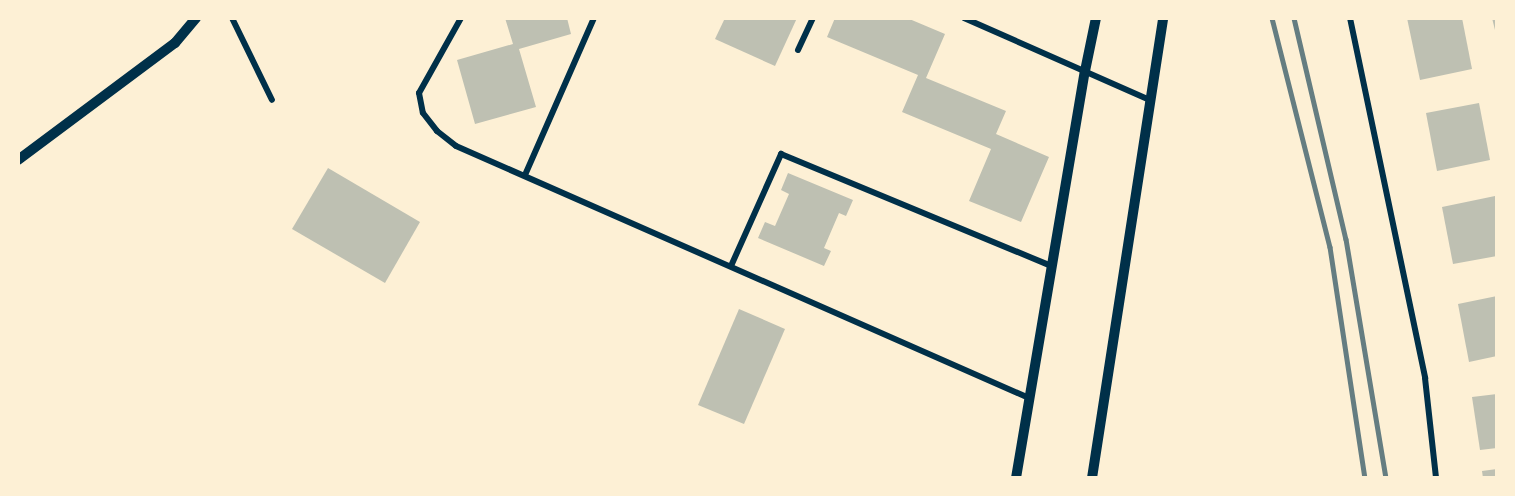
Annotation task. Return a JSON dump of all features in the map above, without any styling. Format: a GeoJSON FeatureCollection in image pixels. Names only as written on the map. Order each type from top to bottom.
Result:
{"type":"FeatureCollection","features":[{"type":"Feature","properties":{"kind":"street"},"geometry":{"type":"LineString","coordinates":[[18,160],[175,44],[196,18]]}},
{"type":"Feature","properties":{"kind":"street"},"geometry":{"type":"LineString","coordinates":[[232,18],[272,100]]}},
{"type":"Feature","properties":{"kind":"street"},"geometry":{"type":"LineString","coordinates":[[461,18],[419,93],[423,113],[437,131],[456,146],[1029,398]]}},
{"type":"Feature","properties":{"kind":"street"},"geometry":{"type":"LineString","coordinates":[[525,175],[594,18]]}},
{"type":"Feature","properties":{"kind":"street"},"geometry":{"type":"LineString","coordinates":[[798,50],[813,18]]}},
{"type":"Feature","properties":{"kind":"street"},"geometry":{"type":"LineString","coordinates":[[964,18],[1150,100]]}},
{"type":"Feature","properties":{"kind":"street"},"geometry":{"type":"LineString","coordinates":[[1016,478],[1096,18]]}},
{"type":"Feature","properties":{"kind":"street"},"geometry":{"type":"LineString","coordinates":[[1092,478],[1163,18]]}},
{"type":"Feature","properties":{"kind":"street"},"geometry":{"type":"LineString","coordinates":[[1350,18],[1425,378],[1436,478]]}},
{"type":"Feature","properties":{"kind":"street"},"geometry":{"type":"LineString","coordinates":[[730,266],[781,154],[1052,266]]}},
{"type":"Feature","properties":{"kind":"building"},"geometry":{"type":"Polygon","coordinates":[[[505,18],[567,18],[571,34],[519,49],[536,107],[475,124],[457,60],[513,44],[505,18]]]}},
{"type":"Feature","properties":{"kind":"building"},"geometry":{"type":"Polygon","coordinates":[[[725,18],[797,18],[775,66],[715,39],[725,18]]]}},
{"type":"Feature","properties":{"kind":"building"},"geometry":{"type":"Polygon","coordinates":[[[835,18],[907,18],[945,34],[926,78],[1006,111],[996,134],[1049,157],[1021,222],[969,201],[991,149],[902,112],[918,75],[827,37],[835,18]]]}},
{"type":"Feature","properties":{"kind":"building"},"geometry":{"type":"Polygon","coordinates":[[[1407,18],[1462,18],[1472,69],[1420,80],[1407,18]]]}},
{"type":"Feature","properties":{"kind":"building"},"geometry":{"type":"Polygon","coordinates":[[[1492,18],[1497,18],[1497,34],[1496,34],[1492,18]]]}},
{"type":"Feature","properties":{"kind":"building"},"geometry":{"type":"Polygon","coordinates":[[[1479,103],[1490,160],[1437,171],[1426,113],[1479,103]]]}},
{"type":"Feature","properties":{"kind":"building"},"geometry":{"type":"Polygon","coordinates":[[[328,168],[420,222],[385,283],[292,229],[328,168]]]}},
{"type":"Feature","properties":{"kind":"building"},"geometry":{"type":"Polygon","coordinates":[[[788,173],[853,200],[846,216],[839,213],[824,248],[831,251],[824,266],[758,238],[765,222],[775,226],[789,194],[781,190],[788,173]]]}},
{"type":"Feature","properties":{"kind":"building"},"geometry":{"type":"Polygon","coordinates":[[[1495,196],[1497,256],[1453,264],[1442,207],[1495,196]]]}},
{"type":"Feature","properties":{"kind":"building"},"geometry":{"type":"Polygon","coordinates":[[[1497,296],[1497,356],[1469,362],[1458,304],[1497,296]]]}},
{"type":"Feature","properties":{"kind":"building"},"geometry":{"type":"Polygon","coordinates":[[[739,309],[785,329],[744,424],[698,405],[739,309]]]}},
{"type":"Feature","properties":{"kind":"building"},"geometry":{"type":"Polygon","coordinates":[[[1497,394],[1497,448],[1480,450],[1472,397],[1497,394]]]}},
{"type":"Feature","properties":{"kind":"building"},"geometry":{"type":"Polygon","coordinates":[[[1497,469],[1497,478],[1483,478],[1482,471],[1497,469]]]}},
{"type":"Feature","properties":{"kind":"railway"},"geometry":{"type":"LineString","coordinates":[[1272,18],[1330,247],[1365,478]]}},
{"type":"Feature","properties":{"kind":"railway"},"geometry":{"type":"LineString","coordinates":[[1294,18],[1346,239],[1386,478]]}}]}
